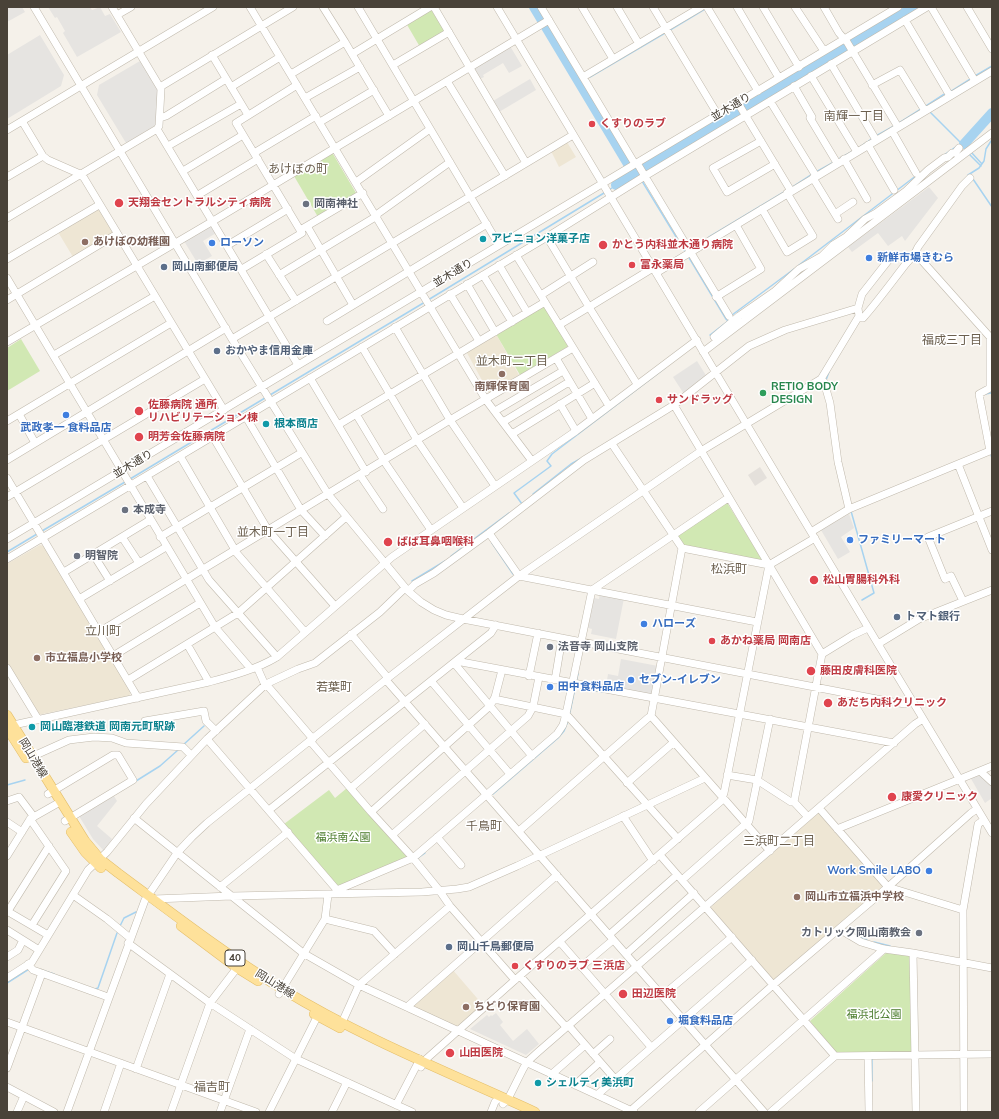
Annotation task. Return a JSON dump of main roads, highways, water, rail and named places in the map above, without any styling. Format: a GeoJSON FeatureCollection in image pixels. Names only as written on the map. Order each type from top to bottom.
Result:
{"type":"FeatureCollection","features":[{"type":"Feature","properties":{"kind":"main road","name":"岡山港線"},"geometry":{"type":"LineString","coordinates":[[7,715],[10,730],[67,819],[85,841],[97,861],[239,965],[318,1013],[420,1063],[502,1100],[535,1112]]}},
{"type":"Feature","properties":{"kind":"main road","name":"岡山港線"},"geometry":{"type":"LineString","coordinates":[[502,1100],[521,1112]]}},
{"type":"Feature","properties":{"kind":"waterway"},"geometry":{"type":"LineString","coordinates":[[534,7],[628,164]]}},
{"type":"Feature","properties":{"kind":"waterway"},"geometry":{"type":"LineString","coordinates":[[616,185],[914,7]]}},
{"type":"Feature","properties":{"kind":"waterway"},"geometry":{"type":"LineString","coordinates":[[670,30],[705,9]]}},
{"type":"Feature","properties":{"kind":"waterway"},"geometry":{"type":"LineString","coordinates":[[590,77],[665,33]]}},
{"type":"Feature","properties":{"kind":"waterway"},"geometry":{"type":"LineString","coordinates":[[975,76],[992,66]]}},
{"type":"Feature","properties":{"kind":"waterway"},"geometry":{"type":"LineString","coordinates":[[950,92],[972,78]]}},
{"type":"Feature","properties":{"kind":"waterway"},"geometry":{"type":"LineString","coordinates":[[926,106],[946,93]]}},
{"type":"Feature","properties":{"kind":"waterway"},"geometry":{"type":"LineString","coordinates":[[899,123],[921,109]]}},
{"type":"Feature","properties":{"kind":"waterway"},"geometry":{"type":"LineString","coordinates":[[929,111],[962,144],[944,155]]}},
{"type":"Feature","properties":{"kind":"waterway"},"geometry":{"type":"LineString","coordinates":[[964,144],[992,113]]}},
{"type":"Feature","properties":{"kind":"waterway"},"geometry":{"type":"LineString","coordinates":[[876,136],[894,126]]}},
{"type":"Feature","properties":{"kind":"waterway"},"geometry":{"type":"LineString","coordinates":[[858,148],[873,138]]}},
{"type":"Feature","properties":{"kind":"waterway"},"geometry":{"type":"LineString","coordinates":[[968,175],[979,168],[984,161],[986,149],[991,141]]}},
{"type":"Feature","properties":{"kind":"waterway"},"geometry":{"type":"LineString","coordinates":[[964,144],[962,144],[966,149]]}},
{"type":"Feature","properties":{"kind":"waterway"},"geometry":{"type":"LineString","coordinates":[[837,160],[853,151]]}},
{"type":"Feature","properties":{"kind":"waterway"},"geometry":{"type":"LineString","coordinates":[[971,152],[982,164]]}},
{"type":"Feature","properties":{"kind":"waterway"},"geometry":{"type":"LineString","coordinates":[[969,154],[981,166]]}},
{"type":"Feature","properties":{"kind":"waterway"},"geometry":{"type":"LineString","coordinates":[[816,172],[834,162]]}},
{"type":"Feature","properties":{"kind":"waterway"},"geometry":{"type":"LineString","coordinates":[[791,188],[811,175]]}},
{"type":"Feature","properties":{"kind":"waterway"},"geometry":{"type":"LineString","coordinates":[[799,265],[917,175]]}},
{"type":"Feature","properties":{"kind":"waterway"},"geometry":{"type":"LineString","coordinates":[[973,179],[992,207]]}},
{"type":"Feature","properties":{"kind":"waterway"},"geometry":{"type":"LineString","coordinates":[[642,181],[686,253]]}},
{"type":"Feature","properties":{"kind":"waterway"},"geometry":{"type":"LineString","coordinates":[[609,190],[616,185]]}},
{"type":"Feature","properties":{"kind":"waterway"},"geometry":{"type":"LineString","coordinates":[[709,237],[784,192]]}},
{"type":"Feature","properties":{"kind":"waterway"},"geometry":{"type":"LineString","coordinates":[[428,300],[604,193]]}},
{"type":"Feature","properties":{"kind":"waterway"},"geometry":{"type":"LineString","coordinates":[[688,256],[726,319]]}},
{"type":"Feature","properties":{"kind":"waterway"},"geometry":{"type":"LineString","coordinates":[[732,315],[794,269]]}},
{"type":"Feature","properties":{"kind":"waterway"},"geometry":{"type":"LineString","coordinates":[[270,395],[425,302]]}},
{"type":"Feature","properties":{"kind":"waterway"},"geometry":{"type":"LineString","coordinates":[[710,335],[728,321],[726,319],[729,318]]}},
{"type":"Feature","properties":{"kind":"waterway"},"geometry":{"type":"LineString","coordinates":[[522,504],[514,493],[551,466],[547,461],[552,454],[665,368]]}},
{"type":"Feature","properties":{"kind":"waterway"},"geometry":{"type":"LineString","coordinates":[[826,380],[829,372]]}},
{"type":"Feature","properties":{"kind":"waterway"},"geometry":{"type":"LineString","coordinates":[[985,394],[991,393],[991,390]]}},
{"type":"Feature","properties":{"kind":"waterway"},"geometry":{"type":"LineString","coordinates":[[130,479],[265,398]]}},
{"type":"Feature","properties":{"kind":"waterway"},"geometry":{"type":"LineString","coordinates":[[533,494],[571,464],[580,459]]}},
{"type":"Feature","properties":{"kind":"waterway"},"geometry":{"type":"LineString","coordinates":[[42,531],[125,482]]}},
{"type":"Feature","properties":{"kind":"waterway"},"geometry":{"type":"LineString","coordinates":[[851,511],[874,593],[862,600]]}},
{"type":"Feature","properties":{"kind":"waterway"},"geometry":{"type":"LineString","coordinates":[[451,556],[509,513]]}},
{"type":"Feature","properties":{"kind":"waterway"},"geometry":{"type":"LineString","coordinates":[[7,552],[37,534]]}},
{"type":"Feature","properties":{"kind":"waterway"},"geometry":{"type":"LineString","coordinates":[[492,543],[513,574]]}},
{"type":"Feature","properties":{"kind":"waterway"},"geometry":{"type":"LineString","coordinates":[[412,581],[445,561]]}},
{"type":"Feature","properties":{"kind":"waterway"},"geometry":{"type":"LineString","coordinates":[[576,682],[578,674]]}},
{"type":"Feature","properties":{"kind":"waterway"},"geometry":{"type":"LineString","coordinates":[[575,687],[603,692]]}},
{"type":"Feature","properties":{"kind":"waterway"},"geometry":{"type":"LineString","coordinates":[[570,712],[575,688]]}},
{"type":"Feature","properties":{"kind":"waterway"},"geometry":{"type":"LineString","coordinates":[[493,794],[558,738],[564,731],[568,721]]}},
{"type":"Feature","properties":{"kind":"waterway"},"geometry":{"type":"LineString","coordinates":[[183,745],[204,726]]}},
{"type":"Feature","properties":{"kind":"waterway"},"geometry":{"type":"LineString","coordinates":[[136,781],[160,766],[178,750]]}},
{"type":"Feature","properties":{"kind":"waterway"},"geometry":{"type":"LineString","coordinates":[[7,785],[25,780]]}},
{"type":"Feature","properties":{"kind":"waterway"},"geometry":{"type":"LineString","coordinates":[[418,858],[425,853]]}},
{"type":"Feature","properties":{"kind":"waterway"},"geometry":{"type":"LineString","coordinates":[[120,926],[124,918],[136,912]]}},
{"type":"Feature","properties":{"kind":"waterway"},"geometry":{"type":"LineString","coordinates":[[95,989],[98,988],[117,933]]}},
{"type":"Feature","properties":{"kind":"waterway"},"geometry":{"type":"LineString","coordinates":[[857,936],[867,940]]}},
{"type":"Feature","properties":{"kind":"waterway"},"geometry":{"type":"LineString","coordinates":[[874,942],[890,946]]}},
{"type":"Feature","properties":{"kind":"waterway"},"geometry":{"type":"LineString","coordinates":[[35,968],[54,974]]}},
{"type":"Feature","properties":{"kind":"waterway"},"geometry":{"type":"LineString","coordinates":[[7,983],[29,969]]}},
{"type":"Feature","properties":{"kind":"waterway"},"geometry":{"type":"LineString","coordinates":[[872,1059],[872,1081]]}},
{"type":"Feature","properties":{"kind":"place","name":"くすりのラブ"},"geometry":{"type":"Point","coordinates":[592,124]}},
{"type":"Feature","properties":{"kind":"place","name":"天翔会セントラルシティ病院"},"geometry":{"type":"Point","coordinates":[119,203]}},
{"type":"Feature","properties":{"kind":"place","name":"岡南神社"},"geometry":{"type":"Point","coordinates":[306,204]}},
{"type":"Feature","properties":{"kind":"place","name":"アビニョン洋菓子店"},"geometry":{"type":"Point","coordinates":[483,239]}},
{"type":"Feature","properties":{"kind":"place","name":"あけぼの幼稚園"},"geometry":{"type":"Point","coordinates":[85,242]}},
{"type":"Feature","properties":{"kind":"place","name":"ローソン"},"geometry":{"type":"Point","coordinates":[212,243]}},
{"type":"Feature","properties":{"kind":"place","name":"かとう内科並木通り病院"},"geometry":{"type":"Point","coordinates":[603,245]}},
{"type":"Feature","properties":{"kind":"place","name":"新鮮市場きむら"},"geometry":{"type":"Point","coordinates":[869,258]}},
{"type":"Feature","properties":{"kind":"place","name":"富永薬局"},"geometry":{"type":"Point","coordinates":[632,265]}},
{"type":"Feature","properties":{"kind":"place","name":"岡山南郵便局"},"geometry":{"type":"Point","coordinates":[164,267]}},
{"type":"Feature","properties":{"kind":"place","name":"おかやま信用金庫"},"geometry":{"type":"Point","coordinates":[217,351]}},
{"type":"Feature","properties":{"kind":"place","name":"南輝保育園"},"geometry":{"type":"Point","coordinates":[502,374]}},
{"type":"Feature","properties":{"kind":"place","name":"RETIO BODY DESIGN"},"geometry":{"type":"Point","coordinates":[763,393]}},
{"type":"Feature","properties":{"kind":"place","name":"サンドラッグ"},"geometry":{"type":"Point","coordinates":[659,400]}},
{"type":"Feature","properties":{"kind":"place","name":"佐藤病院 通所 リハビリテーション棟"},"geometry":{"type":"Point","coordinates":[139,411]}},
{"type":"Feature","properties":{"kind":"place","name":"武政孝一 食料品店"},"geometry":{"type":"Point","coordinates":[66,415]}},
{"type":"Feature","properties":{"kind":"place","name":"根本商店"},"geometry":{"type":"Point","coordinates":[266,424]}},
{"type":"Feature","properties":{"kind":"place","name":"明芳会佐藤病院"},"geometry":{"type":"Point","coordinates":[139,437]}},
{"type":"Feature","properties":{"kind":"place","name":"本成寺"},"geometry":{"type":"Point","coordinates":[125,510]}},
{"type":"Feature","properties":{"kind":"place","name":"ファミリーマート"},"geometry":{"type":"Point","coordinates":[850,540]}},
{"type":"Feature","properties":{"kind":"place","name":"ばば耳鼻咽喉科"},"geometry":{"type":"Point","coordinates":[388,542]}},
{"type":"Feature","properties":{"kind":"place","name":"明智院"},"geometry":{"type":"Point","coordinates":[77,556]}},
{"type":"Feature","properties":{"kind":"place","name":"松山胃腸科外科"},"geometry":{"type":"Point","coordinates":[814,580]}},
{"type":"Feature","properties":{"kind":"place","name":"トマト銀行"},"geometry":{"type":"Point","coordinates":[897,617]}},
{"type":"Feature","properties":{"kind":"place","name":"ハローズ"},"geometry":{"type":"Point","coordinates":[644,624]}},
{"type":"Feature","properties":{"kind":"place","name":"あかね薬局 岡南店"},"geometry":{"type":"Point","coordinates":[712,641]}},
{"type":"Feature","properties":{"kind":"place","name":"法音寺 岡山支院"},"geometry":{"type":"Point","coordinates":[550,647]}},
{"type":"Feature","properties":{"kind":"place","name":"市立福島小学校"},"geometry":{"type":"Point","coordinates":[37,658]}},
{"type":"Feature","properties":{"kind":"place","name":"藤田皮膚科医院"},"geometry":{"type":"Point","coordinates":[811,671]}},
{"type":"Feature","properties":{"kind":"place","name":"セブン-イレブン"},"geometry":{"type":"Point","coordinates":[631,680]}},
{"type":"Feature","properties":{"kind":"place","name":"田中食料品店"},"geometry":{"type":"Point","coordinates":[550,687]}},
{"type":"Feature","properties":{"kind":"place","name":"あだち内科クリニック"},"geometry":{"type":"Point","coordinates":[828,703]}},
{"type":"Feature","properties":{"kind":"place","name":"岡山臨港鉄道 岡南元町駅跡"},"geometry":{"type":"Point","coordinates":[32,727]}},
{"type":"Feature","properties":{"kind":"place","name":"康愛クリニック"},"geometry":{"type":"Point","coordinates":[892,797]}},
{"type":"Feature","properties":{"kind":"place","name":"Work Smile LABO"},"geometry":{"type":"Point","coordinates":[929,871]}},
{"type":"Feature","properties":{"kind":"place","name":"岡山市立福浜中学校"},"geometry":{"type":"Point","coordinates":[797,897]}},
{"type":"Feature","properties":{"kind":"place","name":"カトリック岡山南教会"},"geometry":{"type":"Point","coordinates":[919,933]}},
{"type":"Feature","properties":{"kind":"place","name":"岡山千鳥郵便局"},"geometry":{"type":"Point","coordinates":[449,947]}},
{"type":"Feature","properties":{"kind":"place","name":"くすりのラブ 三浜店"},"geometry":{"type":"Point","coordinates":[515,966]}},
{"type":"Feature","properties":{"kind":"place","name":"田辺医院"},"geometry":{"type":"Point","coordinates":[623,994]}},
{"type":"Feature","properties":{"kind":"place","name":"ちどり保育園"},"geometry":{"type":"Point","coordinates":[466,1007]}},
{"type":"Feature","properties":{"kind":"place","name":"堀食料品店"},"geometry":{"type":"Point","coordinates":[670,1021]}},
{"type":"Feature","properties":{"kind":"place","name":"山田医院"},"geometry":{"type":"Point","coordinates":[450,1053]}},
{"type":"Feature","properties":{"kind":"place","name":"シェルティ美浜町"},"geometry":{"type":"Point","coordinates":[538,1083]}},
{"type":"Feature","properties":{"kind":"district","name":"南輝一丁目"},"geometry":{"type":"Point","coordinates":[854,116]}},
{"type":"Feature","properties":{"kind":"district","name":"あけぼの町"},"geometry":{"type":"Point","coordinates":[298,169]}},
{"type":"Feature","properties":{"kind":"district","name":"福成三丁目"},"geometry":{"type":"Point","coordinates":[952,340]}},
{"type":"Feature","properties":{"kind":"district","name":"並木町二丁目"},"geometry":{"type":"Point","coordinates":[512,361]}},
{"type":"Feature","properties":{"kind":"district","name":"並木町一丁目"},"geometry":{"type":"Point","coordinates":[273,532]}},
{"type":"Feature","properties":{"kind":"district","name":"松浜町"},"geometry":{"type":"Point","coordinates":[729,569]}},
{"type":"Feature","properties":{"kind":"district","name":"立川町"},"geometry":{"type":"Point","coordinates":[103,631]}},
{"type":"Feature","properties":{"kind":"district","name":"若葉町"},"geometry":{"type":"Point","coordinates":[334,687]}},
{"type":"Feature","properties":{"kind":"district","name":"千鳥町"},"geometry":{"type":"Point","coordinates":[484,826]}},
{"type":"Feature","properties":{"kind":"district","name":"三浜町二丁目"},"geometry":{"type":"Point","coordinates":[779,841]}},
{"type":"Feature","properties":{"kind":"district","name":"福吉町"},"geometry":{"type":"Point","coordinates":[212,1087]}},
{"type":"Feature","properties":{"kind":"park label","name":"福浜南公園"},"geometry":{"type":"Point","coordinates":[343,838]}},
{"type":"Feature","properties":{"kind":"park label","name":"福浜北公園"},"geometry":{"type":"Point","coordinates":[874,1015]}}]}
